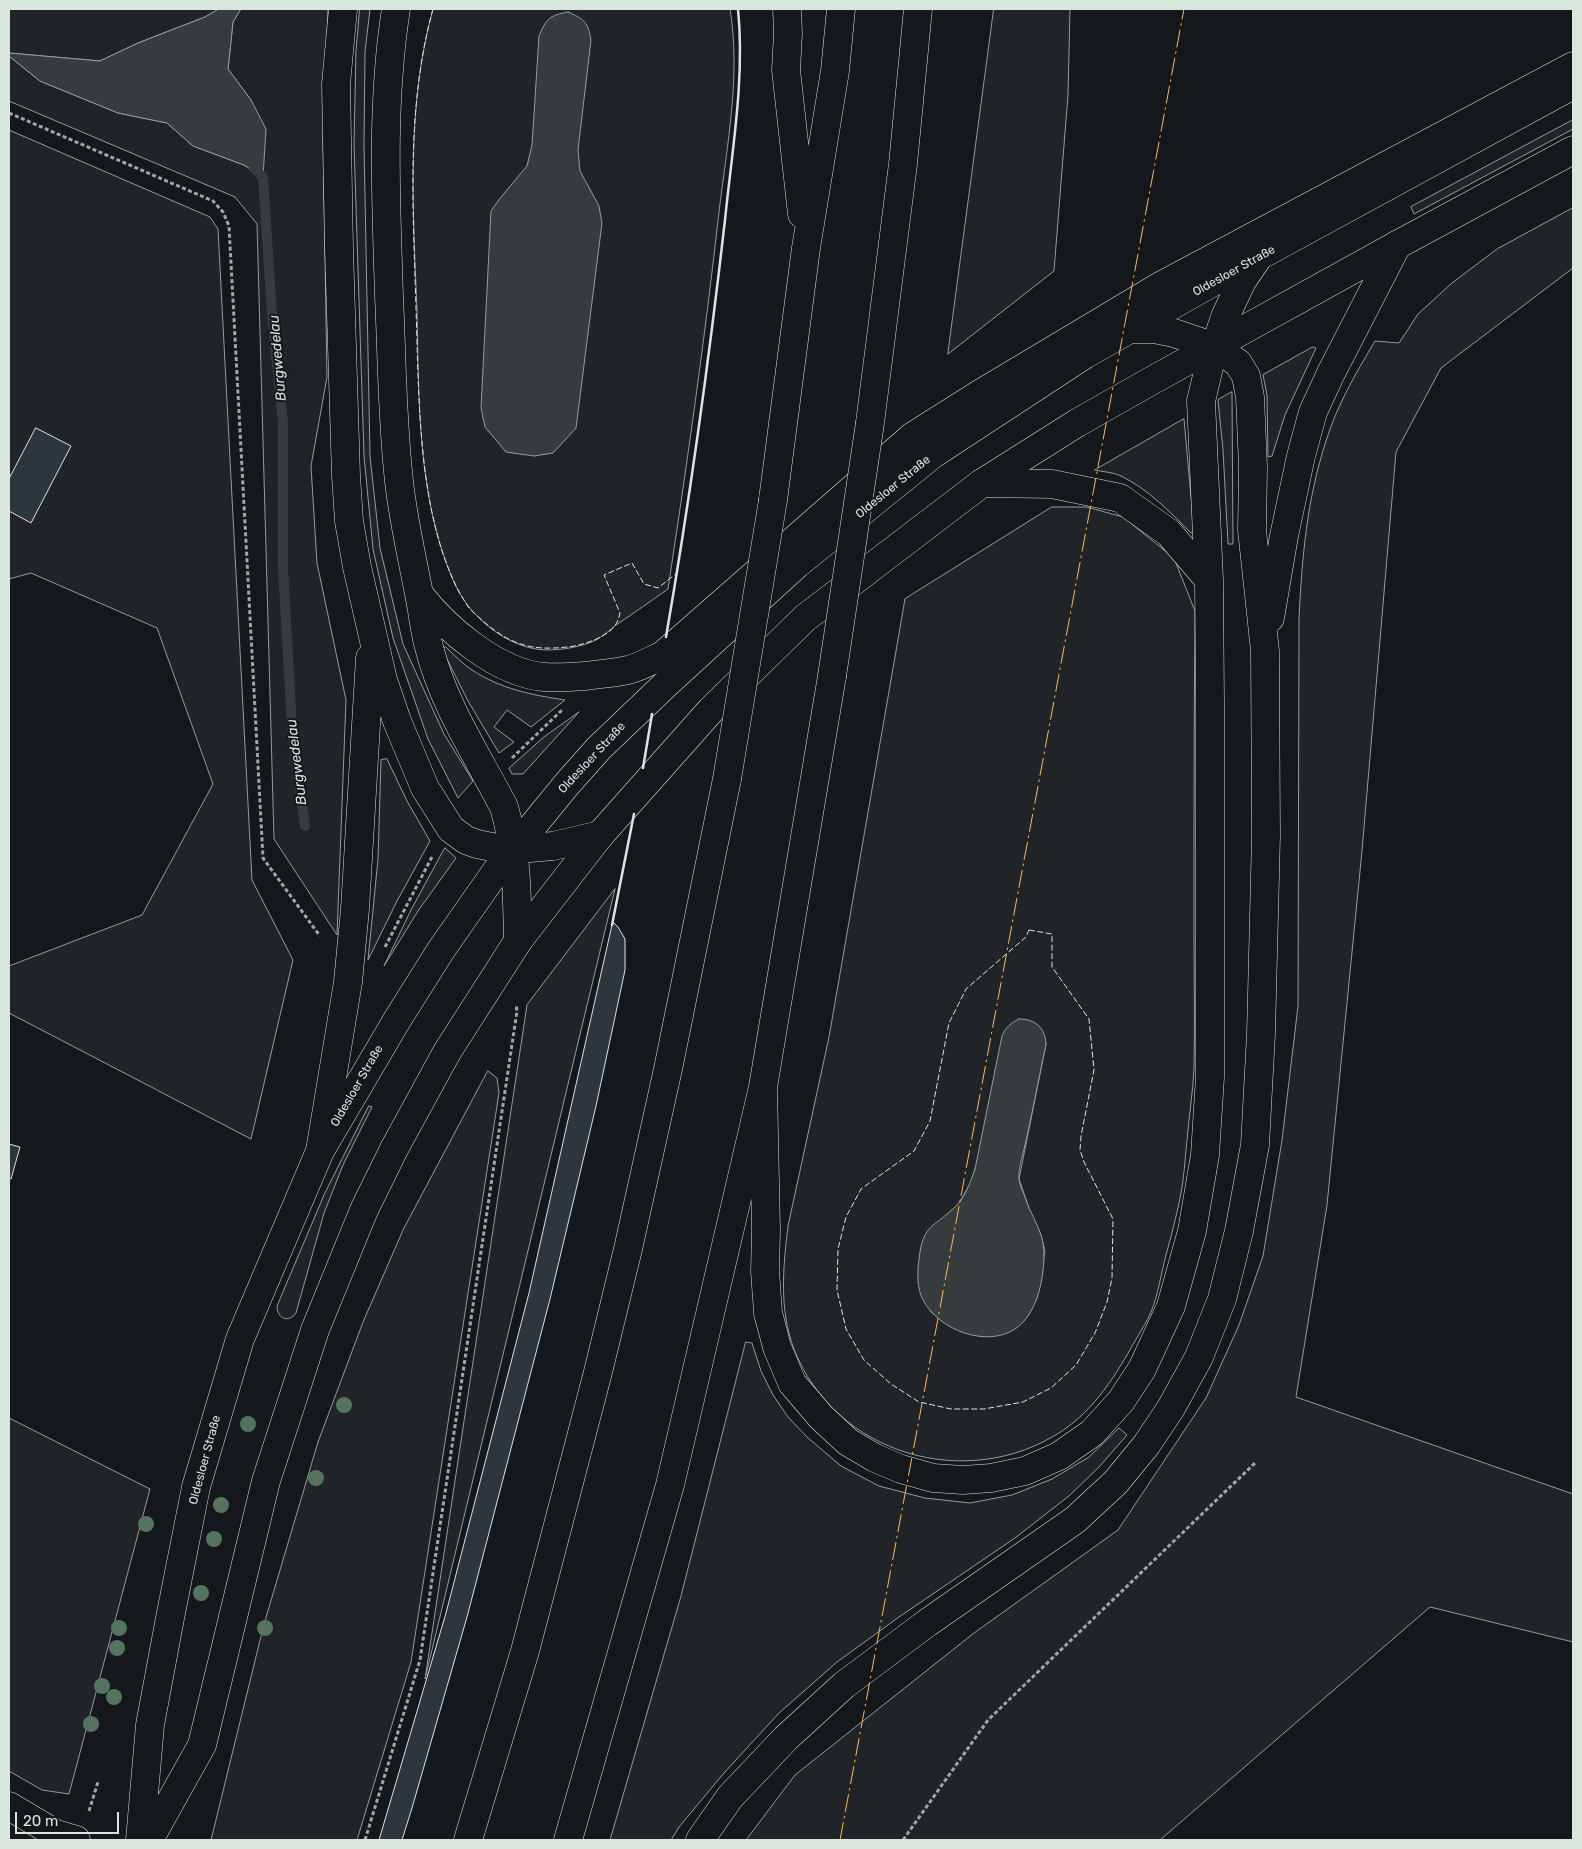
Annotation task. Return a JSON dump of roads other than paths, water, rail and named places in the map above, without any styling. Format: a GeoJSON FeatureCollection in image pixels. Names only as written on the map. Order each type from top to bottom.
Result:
{"type":"FeatureCollection","features":[{"type":"Feature","properties":{"kind":"main road"},"geometry":{"type":"LineString","coordinates":[[343,9],[336,84],[346,476],[349,521],[357,567],[383,680],[397,721],[425,788],[451,829],[466,840],[488,847],[513,850],[553,846],[600,835]]}},
{"type":"Feature","properties":{"kind":"main road"},"geometry":{"type":"LineString","coordinates":[[396,9],[386,102],[385,158],[392,374],[399,482],[409,549],[420,594],[428,646],[438,678],[504,807],[513,850],[518,941]]}},
{"type":"Feature","properties":{"kind":"main road"},"geometry":{"type":"LineString","coordinates":[[787,9],[786,70],[806,248]]}},
{"type":"Feature","properties":{"kind":"main road"},"geometry":{"type":"LineString","coordinates":[[468,1840],[525,1651],[605,1344],[667,1077],[726,780],[773,500],[806,248],[835,72],[841,9]]}},
{"type":"Feature","properties":{"kind":"main road"},"geometry":{"type":"LineString","coordinates":[[568,1840],[670,1485],[763,1087],[832,676],[870,423],[904,164],[918,9]]}},
{"type":"Feature","properties":{"kind":"main road"},"geometry":{"type":"LineString","coordinates":[[420,594],[430,608],[464,639],[501,664],[524,672],[542,677],[565,678],[629,670],[648,662],[663,655],[914,436],[978,395],[1162,285],[1573,66]]}},
{"type":"Feature","properties":{"kind":"main road","name":"Oldesloer Straße"},"geometry":{"type":"LineString","coordinates":[[140,1840],[150,1725],[196,1488],[240,1339],[320,1151],[397,1020],[464,918],[513,850],[599,748],[724,629],[798,564],[933,454],[1084,355],[1259,256],[1573,85]]}},
{"type":"Feature","properties":{"kind":"main road"},"geometry":{"type":"LineString","coordinates":[[150,1840],[202,1745],[266,1481],[302,1366],[364,1210],[394,1148],[447,1052],[518,941],[600,835],[711,710],[805,618],[982,483],[1077,423],[1397,245],[1573,150]]}},
{"type":"Feature","properties":{"kind":"main road"},"geometry":{"type":"LineString","coordinates":[[1265,651],[1284,536],[1301,456],[1314,412],[1331,373],[1397,245]]}},
{"type":"Feature","properties":{"kind":"main road"},"geometry":{"type":"LineString","coordinates":[[763,1087],[765,1271],[768,1313],[778,1347],[792,1383],[820,1417],[848,1442],[874,1458],[901,1470],[940,1479],[991,1478],[1025,1471],[1059,1456],[1092,1433],[1121,1401],[1142,1369],[1171,1306],[1192,1231],[1205,1156],[1210,1077],[1209,580],[1201,401],[1206,375],[1236,291],[1259,256]]}},
{"type":"Feature","properties":{"kind":"main road"},"geometry":{"type":"LineString","coordinates":[[700,1840],[730,1797],[773,1751],[844,1685],[927,1623],[1075,1520],[1116,1482],[1147,1444],[1171,1408],[1198,1357],[1222,1299],[1239,1231],[1255,1145],[1261,1034],[1266,836],[1265,651],[1252,530],[1250,396],[1246,376],[1238,364],[1215,347],[1174,333],[1154,329],[1130,329]]}},
{"type":"Feature","properties":{"kind":"main road"},"geometry":{"type":"LineString","coordinates":[[982,483],[1052,484],[1120,498],[1169,533],[1209,580]]}},
{"type":"Feature","properties":{"kind":"main road"},"geometry":{"type":"LineString","coordinates":[[320,1151],[348,982],[355,909],[372,629]]}},
{"type":"Feature","properties":{"kind":"main road"},"geometry":{"type":"LineString","coordinates":[[9,1806],[56,1834],[76,1840]]}},
{"type":"Feature","properties":{"kind":"waterway","name":"Burgwedelau"},"geometry":{"type":"LineString","coordinates":[[254,168],[263,177],[272,314],[283,423],[283,568],[292,727],[305,826]]}}]}
